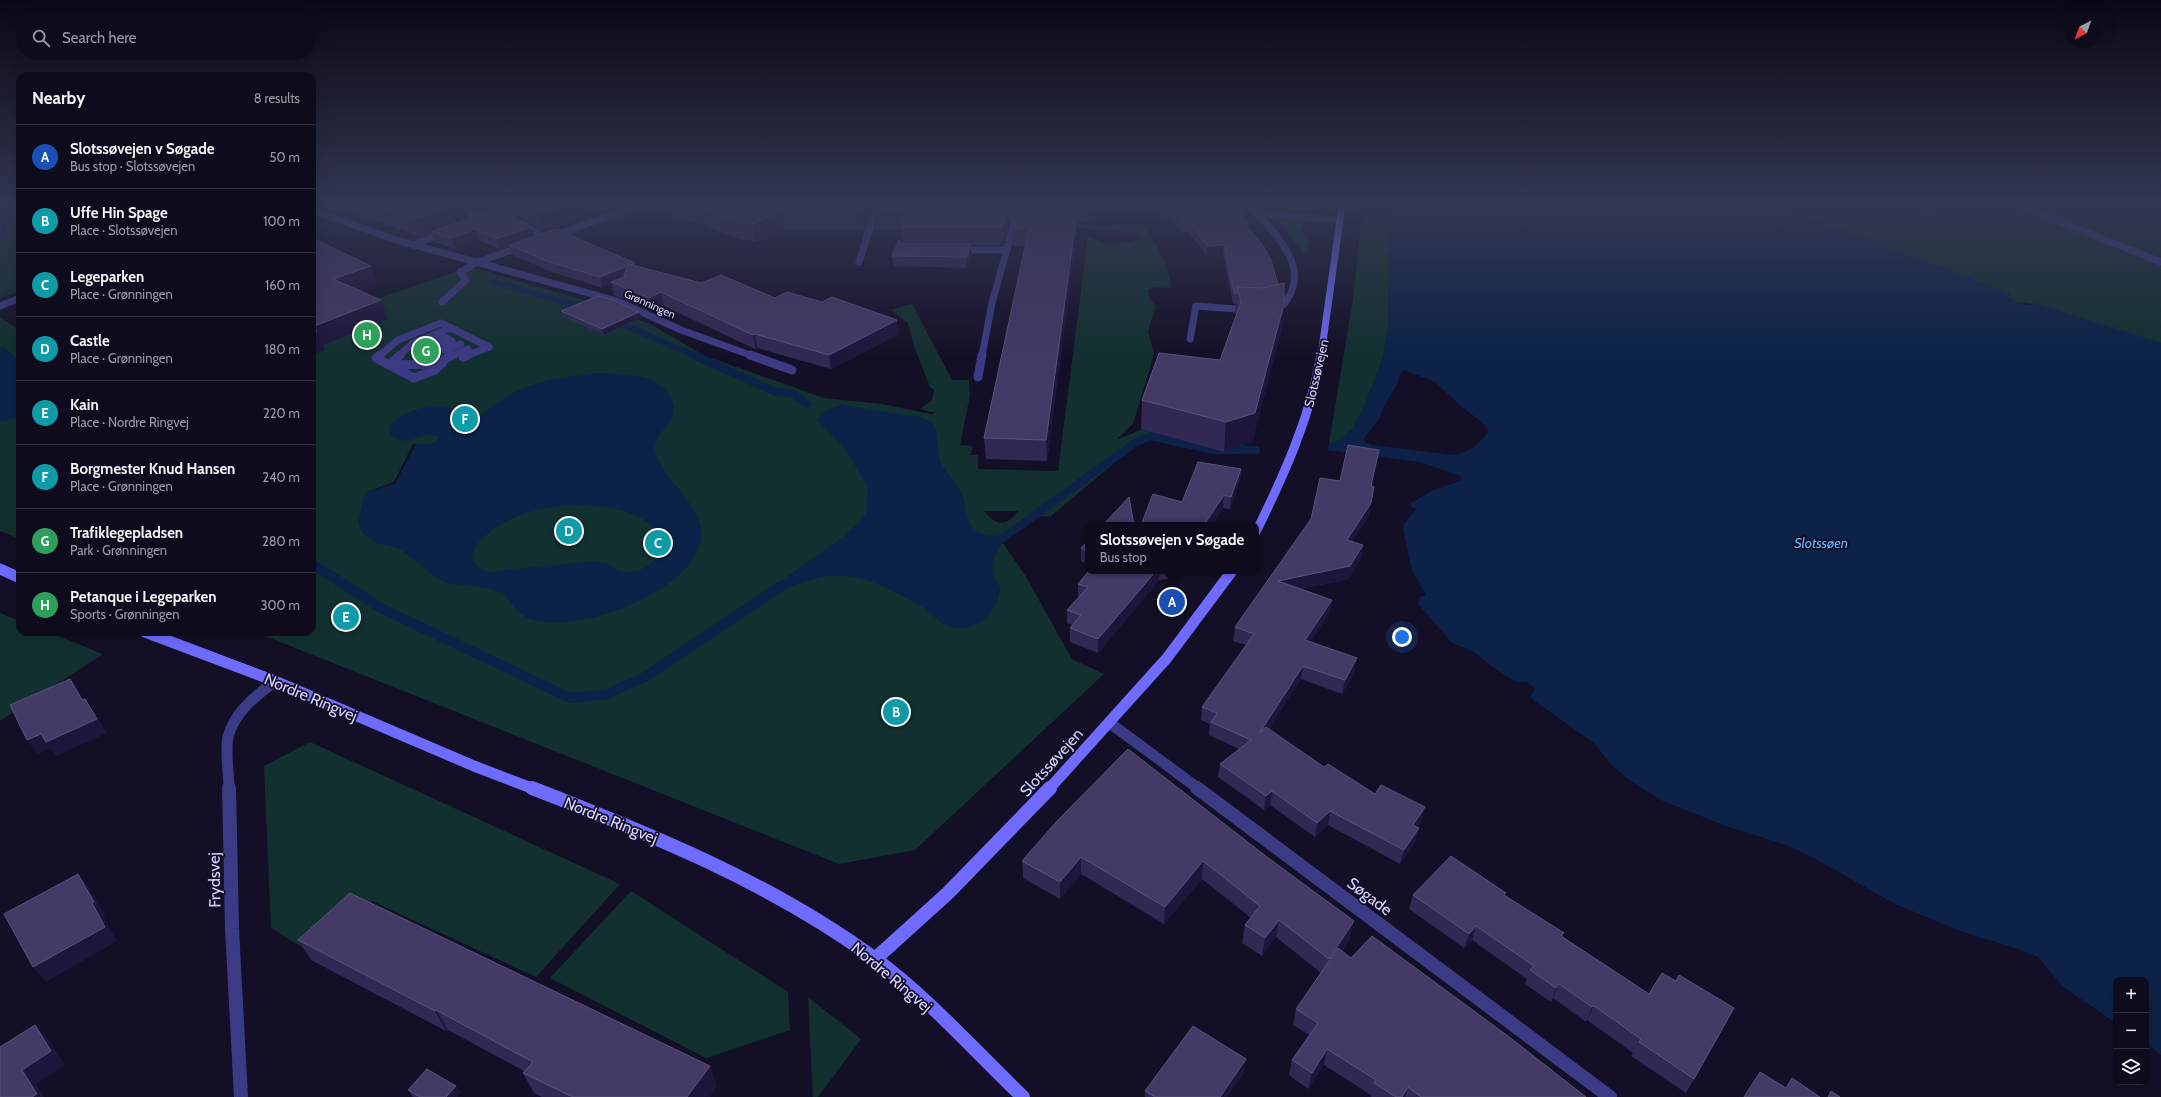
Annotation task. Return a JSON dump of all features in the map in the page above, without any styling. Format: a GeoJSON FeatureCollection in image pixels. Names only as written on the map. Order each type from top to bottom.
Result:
{"type":"FeatureCollection","features":[{"type":"Feature","properties":{"kind":"main road","name":"Slotssøvejen"},"geometry":{"type":"LineString","coordinates":[[1259,526],[1283,478],[1308,409],[1324,342],[1336,256]]}},
{"type":"Feature","properties":{"kind":"main road"},"geometry":{"type":"LineString","coordinates":[[0,569],[16,576]]}},
{"type":"Feature","properties":{"kind":"main road","name":"Slotssøvejen"},"geometry":{"type":"LineString","coordinates":[[875,959],[948,893],[1019,822],[1110,723],[1167,658],[1230,574]]}},
{"type":"Feature","properties":{"kind":"main road","name":"Nordre Ringvej"},"geometry":{"type":"LineString","coordinates":[[156,636],[275,681],[474,766],[665,842],[751,883],[813,916],[875,959],[910,988],[1023,1097]]}},
{"type":"Feature","properties":{"kind":"street","name":"Grønningen"},"geometry":{"type":"LineString","coordinates":[[458,256],[617,301],[681,330],[792,370]]}},
{"type":"Feature","properties":{"kind":"street"},"geometry":{"type":"LineString","coordinates":[[442,302],[458,290],[466,280],[460,272],[478,262],[495,256]]}},
{"type":"Feature","properties":{"kind":"street"},"geometry":{"type":"LineString","coordinates":[[859,262],[861,256]]}},
{"type":"Feature","properties":{"kind":"street"},"geometry":{"type":"LineString","coordinates":[[978,377],[992,303],[1005,256]]}},
{"type":"Feature","properties":{"kind":"street"},"geometry":{"type":"LineString","coordinates":[[1280,305],[1294,290],[1295,266],[1290,256]]}},
{"type":"Feature","properties":{"kind":"street"},"geometry":{"type":"LineString","coordinates":[[2146,256],[2161,262]]}},
{"type":"Feature","properties":{"kind":"street"},"geometry":{"type":"LineString","coordinates":[[0,306],[16,300]]}},
{"type":"Feature","properties":{"kind":"street"},"geometry":{"type":"LineString","coordinates":[[1190,339],[1196,306],[1259,310]]}},
{"type":"Feature","properties":{"kind":"street"},"geometry":{"type":"LineString","coordinates":[[389,365],[440,364],[470,350],[489,346],[441,323],[398,340],[376,358],[389,365],[414,378],[435,370],[440,364]]}},
{"type":"Feature","properties":{"kind":"street"},"geometry":{"type":"LineString","coordinates":[[389,365],[413,343],[451,328]]}},
{"type":"Feature","properties":{"kind":"street"},"geometry":{"type":"LineString","coordinates":[[414,334],[430,342],[445,337],[452,341],[438,346],[445,350],[460,344],[470,350]]}},
{"type":"Feature","properties":{"kind":"street"},"geometry":{"type":"LineString","coordinates":[[413,343],[440,364]]}},
{"type":"Feature","properties":{"kind":"street","name":"Frydsvej"},"geometry":{"type":"LineString","coordinates":[[241,1097],[232,929],[228,738],[232,724],[240,710],[275,681]]}},
{"type":"Feature","properties":{"kind":"street","name":"Søgade"},"geometry":{"type":"LineString","coordinates":[[1110,723],[1610,1097]]}},
{"type":"Feature","properties":{"kind":"green space"},"geometry":{"type":"Polygon","coordinates":[[[0,256],[16,256],[16,292],[0,298],[0,256]]]}},
{"type":"Feature","properties":{"kind":"green space"},"geometry":{"type":"Polygon","coordinates":[[[1085,256],[1162,256],[1168,271],[1171,288],[1153,287],[1148,290],[1150,300],[1156,306],[1148,331],[1154,354],[1133,424],[1116,440],[1143,429],[1189,442],[1184,448],[1144,438],[1050,517],[1041,516],[1002,538],[998,536],[1025,575],[1072,659],[1104,674],[915,850],[839,864],[265,636],[316,636],[316,320],[470,267],[591,302],[650,324],[705,356],[824,398],[882,404],[931,414],[935,413],[920,409],[932,400],[934,390],[930,387],[914,346],[908,323],[891,310],[912,304],[952,380],[969,380],[970,395],[960,445],[973,446],[970,455],[978,455],[978,469],[1058,471],[1085,256]],[[984,511],[993,520],[1001,523],[1010,520],[1018,511],[984,511]]]}},
{"type":"Feature","properties":{"kind":"green space"},"geometry":{"type":"Polygon","coordinates":[[[1358,256],[1389,256],[1388,329],[1383,358],[1363,410],[1352,429],[1339,441],[1329,444],[1353,299],[1358,256]]]}},
{"type":"Feature","properties":{"kind":"green space"},"geometry":{"type":"Polygon","coordinates":[[[1910,256],[2161,256],[2161,343],[2032,304],[2015,302],[2007,297],[2010,294],[1910,256]]]}},
{"type":"Feature","properties":{"kind":"green space"},"geometry":{"type":"Polygon","coordinates":[[[0,317],[16,327],[16,537],[0,531],[0,317]]]}},
{"type":"Feature","properties":{"kind":"green space"},"geometry":{"type":"Polygon","coordinates":[[[0,613],[16,619],[16,636],[58,636],[103,654],[0,721],[0,613]]]}},
{"type":"Feature","properties":{"kind":"green space"},"geometry":{"type":"Polygon","coordinates":[[[310,742],[620,884],[536,977],[372,901],[308,951],[271,928],[264,766],[310,742]]]}},
{"type":"Feature","properties":{"kind":"green space"},"geometry":{"type":"Polygon","coordinates":[[[631,891],[788,992],[790,1030],[706,1058],[550,978],[631,891]]]}},
{"type":"Feature","properties":{"kind":"green space"},"geometry":{"type":"Polygon","coordinates":[[[808,997],[861,1039],[818,1097],[813,1097],[808,997]]]}},
{"type":"Feature","properties":{"kind":"water","name":"Slotssøen"},"geometry":{"type":"Polygon","coordinates":[[[1389,256],[1910,256],[2010,294],[2007,297],[2016,303],[2028,305],[2035,303],[2161,343],[2161,1055],[2149,1046],[2149,977],[2113,977],[2113,1021],[2063,987],[2038,957],[2021,950],[1963,932],[1895,904],[1814,858],[1789,846],[1726,826],[1663,801],[1628,779],[1611,764],[1593,742],[1536,702],[1530,696],[1535,689],[1527,682],[1517,682],[1498,671],[1471,650],[1452,643],[1418,604],[1420,597],[1426,595],[1412,570],[1403,529],[1404,524],[1416,509],[1411,507],[1411,503],[1431,491],[1460,481],[1460,476],[1420,462],[1327,450],[1329,444],[1339,440],[1352,429],[1363,410],[1383,358],[1388,329],[1389,256]],[[1404,370],[1400,373],[1398,383],[1382,410],[1380,418],[1364,438],[1365,442],[1372,445],[1453,455],[1474,447],[1486,435],[1488,430],[1483,423],[1462,407],[1435,382],[1404,370]]]}},
{"type":"Feature","properties":{"kind":"water"},"geometry":{"type":"Polygon","coordinates":[[[0,347],[5,348],[16,358],[16,418],[0,422],[0,347]]]}},
{"type":"Feature","properties":{"kind":"water"},"geometry":{"type":"Polygon","coordinates":[[[586,374],[617,374],[639,376],[649,379],[665,390],[673,402],[673,416],[658,436],[655,450],[659,461],[666,472],[691,505],[697,516],[701,528],[701,540],[693,559],[677,577],[656,592],[630,605],[603,615],[576,621],[551,622],[531,619],[518,611],[503,593],[487,588],[448,583],[437,578],[399,548],[376,543],[363,533],[358,523],[363,498],[368,492],[395,484],[416,444],[429,445],[438,439],[438,437],[433,435],[427,435],[404,441],[390,435],[389,427],[403,415],[423,408],[444,406],[453,409],[460,414],[451,421],[452,424],[466,424],[479,417],[503,399],[525,388],[549,380],[586,374]],[[581,505],[540,509],[514,518],[491,531],[480,541],[475,547],[472,558],[476,565],[485,571],[490,572],[594,561],[606,563],[617,570],[625,572],[639,570],[649,565],[656,558],[660,550],[660,541],[656,531],[648,523],[629,512],[622,510],[581,505]]]}},
{"type":"Feature","properties":{"kind":"water"},"geometry":{"type":"Polygon","coordinates":[[[843,405],[919,417],[929,421],[935,427],[941,463],[963,497],[971,526],[980,533],[1003,538],[1002,544],[994,557],[992,566],[993,575],[1000,587],[1000,591],[996,604],[985,619],[969,627],[951,627],[942,623],[924,608],[897,593],[880,585],[854,577],[827,576],[810,580],[785,589],[777,584],[844,536],[866,513],[868,487],[845,449],[817,420],[827,410],[843,405]]]}},
{"type":"Feature","properties":{"kind":"pier"},"geometry":{"type":"Polygon","coordinates":[[[413,444],[416,444],[395,484],[366,492],[394,482],[413,444]]]}},
{"type":"Feature","properties":{"kind":"building"},"geometry":{"type":"Polygon","coordinates":[[[316,256],[350,256],[371,266],[333,279],[381,300],[316,325],[316,256]]]}},
{"type":"Feature","properties":{"kind":"building"},"geometry":{"type":"Polygon","coordinates":[[[535,256],[619,256],[635,263],[632,265],[628,264],[627,266],[600,277],[546,261],[535,256]]]}},
{"type":"Feature","properties":{"kind":"building"},"geometry":{"type":"Polygon","coordinates":[[[906,256],[967,256],[967,257],[906,256]]]}},
{"type":"Feature","properties":{"kind":"building"},"geometry":{"type":"Polygon","coordinates":[[[1023,256],[1071,256],[1046,440],[984,438],[1023,256]]]}},
{"type":"Feature","properties":{"kind":"building"},"geometry":{"type":"Polygon","coordinates":[[[1226,256],[1269,256],[1278,285],[1262,288],[1237,287],[1237,293],[1234,293],[1226,256]]]}},
{"type":"Feature","properties":{"kind":"building"},"geometry":{"type":"Polygon","coordinates":[[[628,264],[701,283],[721,275],[775,298],[787,292],[822,302],[832,297],[897,320],[829,355],[755,334],[753,335],[661,292],[649,298],[611,282],[626,276],[624,275],[628,264]]]}},
{"type":"Feature","properties":{"kind":"building"},"geometry":{"type":"Polygon","coordinates":[[[1284,283],[1285,300],[1255,413],[1226,422],[1142,400],[1159,353],[1220,360],[1241,302],[1237,287],[1262,288],[1284,283]]]}},
{"type":"Feature","properties":{"kind":"building"},"geometry":{"type":"Polygon","coordinates":[[[598,296],[614,300],[639,312],[602,329],[561,311],[598,296]]]}},
{"type":"Feature","properties":{"kind":"building"},"geometry":{"type":"Polygon","coordinates":[[[1348,445],[1379,450],[1371,486],[1374,487],[1371,503],[1347,540],[1363,545],[1350,566],[1278,581],[1332,600],[1305,640],[1357,658],[1345,680],[1303,666],[1260,732],[1266,727],[1324,767],[1328,764],[1375,794],[1381,785],[1425,807],[1413,825],[1419,828],[1404,850],[1330,811],[1317,823],[1272,791],[1266,796],[1220,764],[1251,740],[1211,722],[1217,713],[1202,707],[1254,634],[1235,627],[1311,519],[1320,478],[1340,481],[1348,445]]]}},
{"type":"Feature","properties":{"kind":"building"},"geometry":{"type":"Polygon","coordinates":[[[1198,462],[1241,469],[1231,497],[1224,495],[1206,522],[1142,522],[1153,494],[1182,502],[1198,462]]]}},
{"type":"Feature","properties":{"kind":"building"},"geometry":{"type":"Polygon","coordinates":[[[1129,497],[1133,522],[1106,522],[1129,497]]]}},
{"type":"Feature","properties":{"kind":"building"},"geometry":{"type":"Polygon","coordinates":[[[1085,544],[1085,550],[1081,548],[1085,544]]]}},
{"type":"Feature","properties":{"kind":"building"},"geometry":{"type":"Polygon","coordinates":[[[1086,574],[1153,574],[1098,639],[1070,628],[1081,615],[1067,610],[1088,587],[1078,584],[1086,574]]]}},
{"type":"Feature","properties":{"kind":"building"},"geometry":{"type":"Polygon","coordinates":[[[70,679],[82,700],[85,699],[97,719],[46,742],[41,734],[27,740],[10,705],[70,679]]]}},
{"type":"Feature","properties":{"kind":"building"},"geometry":{"type":"Polygon","coordinates":[[[1128,749],[1267,857],[1354,921],[1329,959],[1279,920],[1265,938],[1245,925],[1260,906],[1203,861],[1165,907],[1081,857],[1060,882],[1022,861],[1058,820],[1128,749]]]}},
{"type":"Feature","properties":{"kind":"building"},"geometry":{"type":"Polygon","coordinates":[[[1451,856],[1506,893],[1504,895],[1564,933],[1561,936],[1649,994],[1662,973],[1676,981],[1679,975],[1734,1008],[1694,1079],[1639,1042],[1641,1039],[1594,1006],[1592,1007],[1559,984],[1556,988],[1530,970],[1534,966],[1476,926],[1469,934],[1413,895],[1451,856]]]}},
{"type":"Feature","properties":{"kind":"building"},"geometry":{"type":"Polygon","coordinates":[[[78,874],[94,902],[92,903],[105,927],[33,967],[4,914],[78,874]]]}},
{"type":"Feature","properties":{"kind":"building"},"geometry":{"type":"Polygon","coordinates":[[[350,893],[710,1066],[687,1097],[573,1097],[523,1073],[533,1062],[436,1010],[435,1011],[298,940],[350,893]]]}},
{"type":"Feature","properties":{"kind":"building"},"geometry":{"type":"Polygon","coordinates":[[[1372,936],[1508,1036],[1586,1097],[1421,1097],[1408,1087],[1402,1097],[1396,1097],[1374,1083],[1376,1080],[1327,1049],[1312,1073],[1292,1060],[1318,1023],[1296,1009],[1338,948],[1351,958],[1372,936]]]}},
{"type":"Feature","properties":{"kind":"building"},"geometry":{"type":"Polygon","coordinates":[[[35,1025],[51,1051],[22,1070],[37,1094],[32,1097],[0,1097],[0,1047],[35,1025]]]}},
{"type":"Feature","properties":{"kind":"building"},"geometry":{"type":"Polygon","coordinates":[[[1193,1026],[1246,1059],[1220,1097],[1155,1097],[1145,1091],[1193,1026]]]}},
{"type":"Feature","properties":{"kind":"building"},"geometry":{"type":"Polygon","coordinates":[[[427,1069],[456,1086],[446,1097],[420,1097],[408,1090],[427,1069]]]}},
{"type":"Feature","properties":{"kind":"building"},"geometry":{"type":"Polygon","coordinates":[[[1760,1072],[1786,1088],[1792,1078],[1820,1097],[1744,1097],[1760,1072]]]}},
{"type":"Feature","properties":{"kind":"building"},"geometry":{"type":"Polygon","coordinates":[[[1831,1091],[1840,1097],[1828,1097],[1831,1091]]]}},
{"type":"Feature","properties":{"kind":"waterway"},"geometry":{"type":"LineString","coordinates":[[492,281],[588,309]]}},
{"type":"Feature","properties":{"kind":"waterway"},"geometry":{"type":"LineString","coordinates":[[614,320],[695,356]]}},
{"type":"Feature","properties":{"kind":"waterway"},"geometry":{"type":"LineString","coordinates":[[693,355],[776,392],[792,393],[807,404]]}},
{"type":"Feature","properties":{"kind":"waterway"},"geometry":{"type":"LineString","coordinates":[[1003,538],[1136,442],[1151,436],[1213,450],[1256,450]]}},
{"type":"Feature","properties":{"kind":"waterway"},"geometry":{"type":"LineString","coordinates":[[316,567],[381,608],[570,698],[607,694],[645,677],[781,586]]}},
{"type":"Feature","properties":{"kind":"place","name":"Petanque i Legeparken"},"geometry":{"type":"Point","coordinates":[367,335]}},
{"type":"Feature","properties":{"kind":"place","name":"Trafiklegepladsen"},"geometry":{"type":"Point","coordinates":[426,351]}},
{"type":"Feature","properties":{"kind":"place","name":"Borgmester Knud Hansen"},"geometry":{"type":"Point","coordinates":[465,419]}},
{"type":"Feature","properties":{"kind":"place","name":"Castle"},"geometry":{"type":"Point","coordinates":[569,531]}},
{"type":"Feature","properties":{"kind":"place","name":"Legeparken"},"geometry":{"type":"Point","coordinates":[658,543]}},
{"type":"Feature","properties":{"kind":"place","name":"Slotssøvejen v Søgade"},"geometry":{"type":"Point","coordinates":[1172,602]}},
{"type":"Feature","properties":{"kind":"place","name":"Kain"},"geometry":{"type":"Point","coordinates":[346,617]}},
{"type":"Feature","properties":{"kind":"place","name":"Uffe Hin Spage"},"geometry":{"type":"Point","coordinates":[896,712]}}]}
